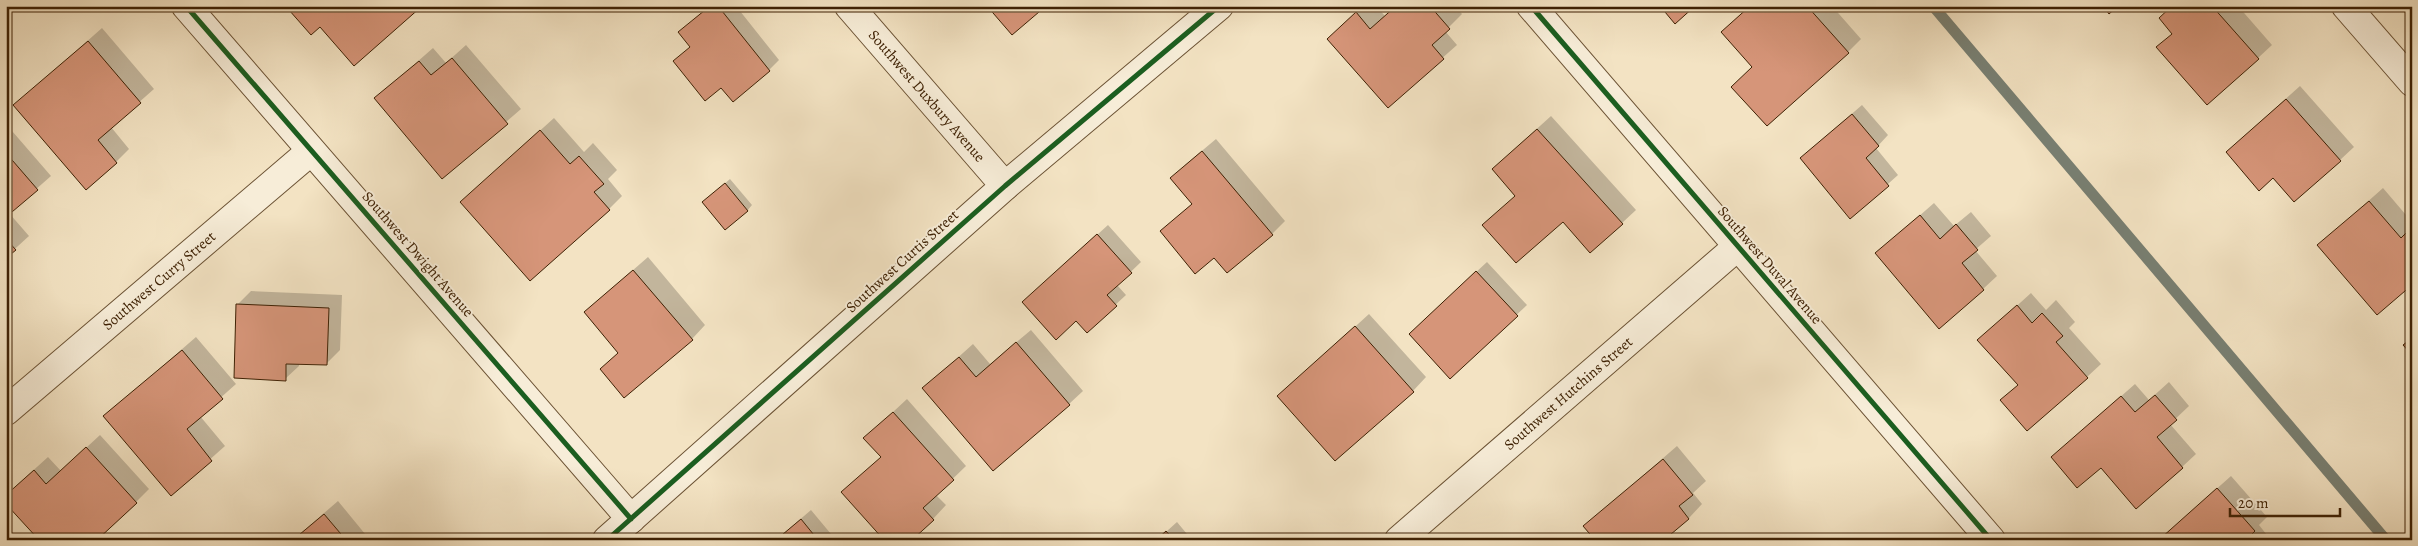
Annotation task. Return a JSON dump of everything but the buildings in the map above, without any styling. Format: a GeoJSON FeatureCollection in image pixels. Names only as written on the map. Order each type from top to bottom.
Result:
{"type":"FeatureCollection","features":[{"type":"Feature","properties":{"kind":"street","name":"Southwest Dwight Avenue"},"geometry":{"type":"LineString","coordinates":[[186,6],[631,518]]}},
{"type":"Feature","properties":{"kind":"street","name":"Southwest Duxbury Avenue"},"geometry":{"type":"LineString","coordinates":[[849,6],[1005,186]]}},
{"type":"Feature","properties":{"kind":"street","name":"Southwest Curtis Street"},"geometry":{"type":"LineString","coordinates":[[607,540],[1005,186],[1220,6]]}},
{"type":"Feature","properties":{"kind":"street","name":"Southwest Duval Avenue"},"geometry":{"type":"LineString","coordinates":[[1531,6],[1991,540]]}},
{"type":"Feature","properties":{"kind":"street"},"geometry":{"type":"LineString","coordinates":[[2346,6],[2412,82]]}},
{"type":"Feature","properties":{"kind":"street","name":"Southwest Curry Street"},"geometry":{"type":"LineString","coordinates":[[6,411],[311,151]]}},
{"type":"Feature","properties":{"kind":"street","name":"Southwest Hutchins Street"},"geometry":{"type":"LineString","coordinates":[[1399,540],[1737,247]]}},
{"type":"Feature","properties":{"kind":"waterway"},"geometry":{"type":"LineString","coordinates":[[1933,6],[2386,540]]}},
{"type":"Feature","properties":{"kind":"cycle path"},"geometry":{"type":"LineString","coordinates":[[186,6],[631,519]]}},
{"type":"Feature","properties":{"kind":"cycle path"},"geometry":{"type":"LineString","coordinates":[[607,540],[1005,186],[1219,6]]}},
{"type":"Feature","properties":{"kind":"cycle path"},"geometry":{"type":"LineString","coordinates":[[1531,6],[1991,540]]}}]}
